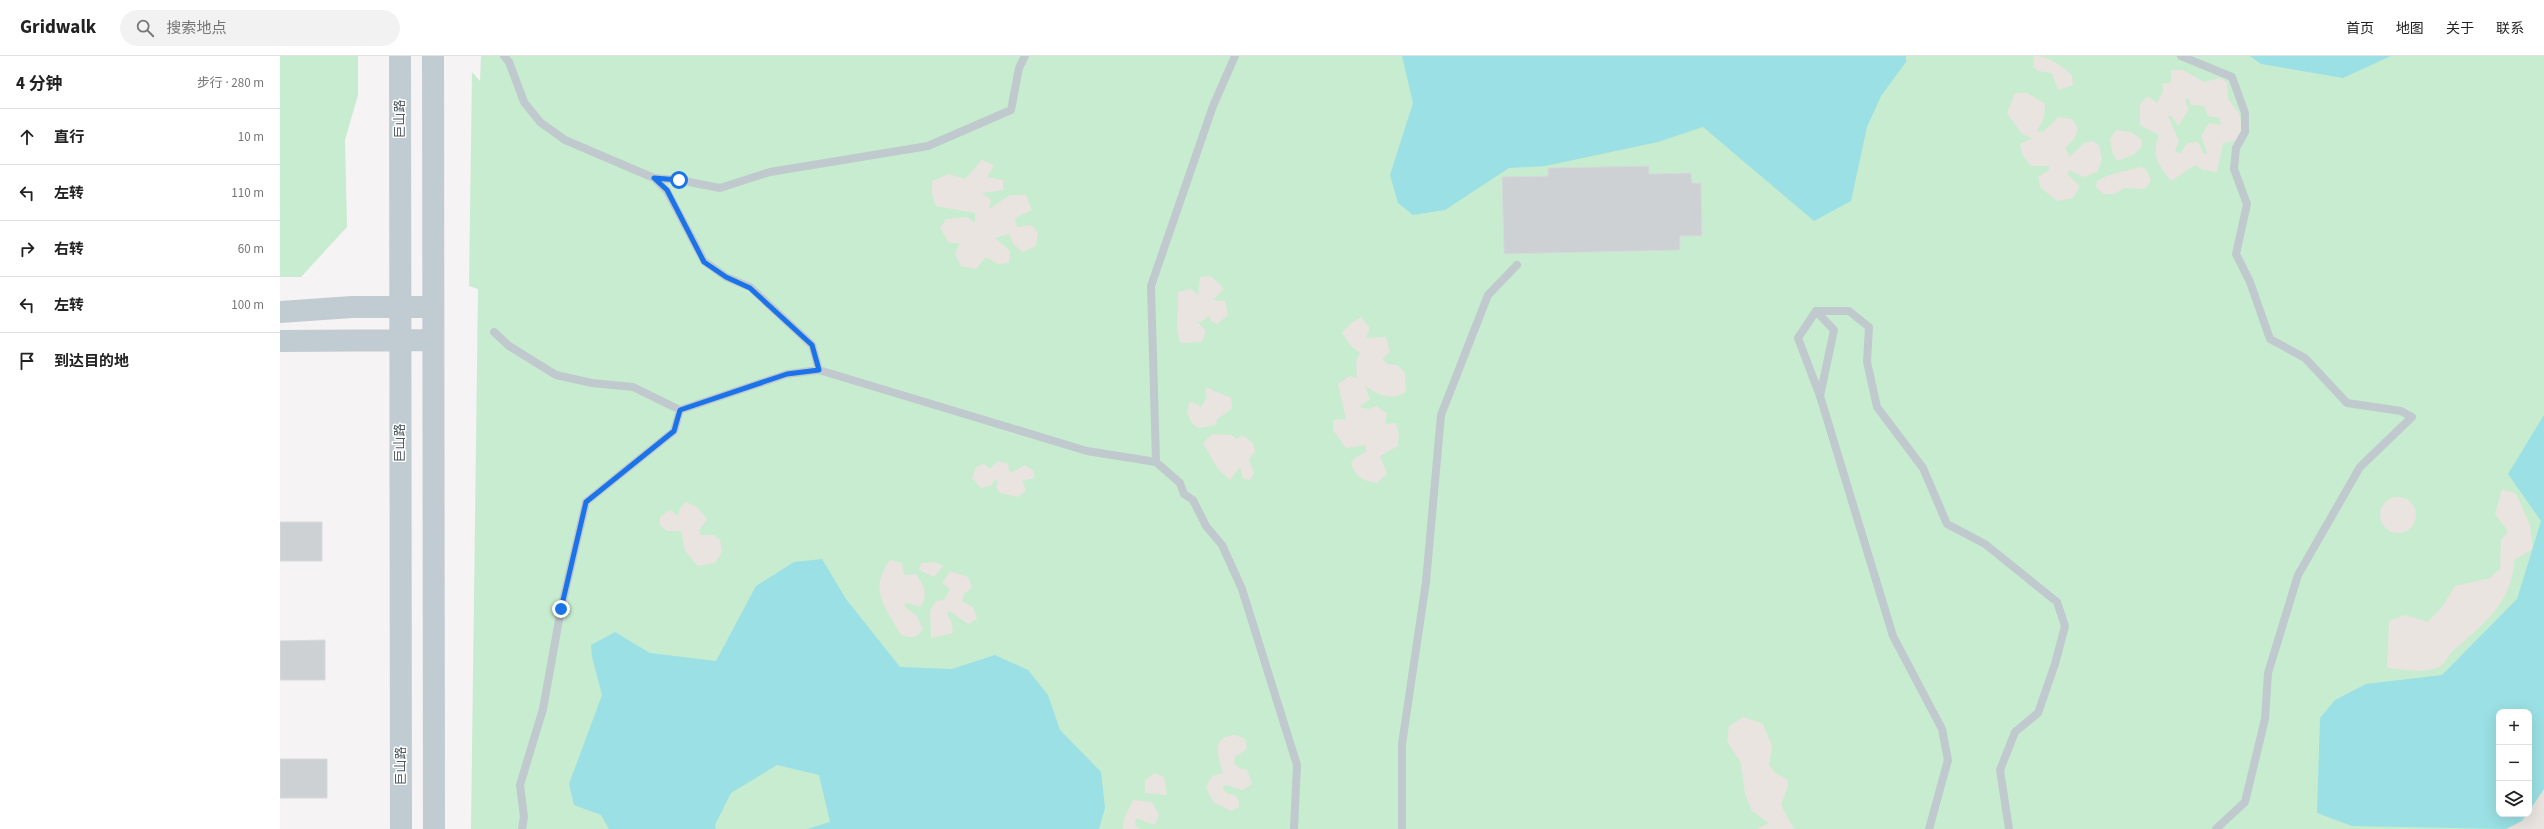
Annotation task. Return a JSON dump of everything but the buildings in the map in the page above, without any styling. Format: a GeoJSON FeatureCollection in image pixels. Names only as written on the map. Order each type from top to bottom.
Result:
{"type":"FeatureCollection","features":[{"type":"Feature","properties":{"kind":"main road","name":"巨山路"},"geometry":{"type":"LineString","coordinates":[[400,56],[401,829]]}},
{"type":"Feature","properties":{"kind":"main road"},"geometry":{"type":"LineString","coordinates":[[433,56],[434,829]]}},
{"type":"Feature","properties":{"kind":"main road"},"geometry":{"type":"LineString","coordinates":[[280,312],[433,307]]}},
{"type":"Feature","properties":{"kind":"main road"},"geometry":{"type":"LineString","coordinates":[[280,341],[433,340]]}},
{"type":"Feature","properties":{"kind":"lane"},"geometry":{"type":"LineString","coordinates":[[504,56],[509,62],[524,102],[540,122],[565,140],[654,178],[679,180],[720,188],[770,172],[928,146],[1011,110],[1020,68],[1025,56]]}},
{"type":"Feature","properties":{"kind":"lane"},"geometry":{"type":"LineString","coordinates":[[1156,462],[1151,286],[1213,106],[1235,56]]}},
{"type":"Feature","properties":{"kind":"lane"},"geometry":{"type":"LineString","coordinates":[[2181,56],[2232,77],[2240,95],[2245,113],[2245,132],[2236,148],[2234,169],[2247,204],[2236,254],[2250,282],[2270,339],[2306,358],[2347,403],[2401,411],[2412,417],[2360,467],[2298,575],[2268,673],[2265,719],[2245,802],[2216,829]]}},
{"type":"Feature","properties":{"kind":"lane"},"geometry":{"type":"LineString","coordinates":[[654,178],[667,190],[704,262],[726,277],[750,288],[812,345],[819,370]]}},
{"type":"Feature","properties":{"kind":"lane"},"geometry":{"type":"LineString","coordinates":[[1402,829],[1402,744],[1426,582],[1441,414],[1488,295],[1517,265]]}},
{"type":"Feature","properties":{"kind":"lane"},"geometry":{"type":"LineString","coordinates":[[1816,311],[1834,330],[1820,396]]}},
{"type":"Feature","properties":{"kind":"lane"},"geometry":{"type":"LineString","coordinates":[[1816,311],[1798,338],[1820,396],[1892,636],[1942,729],[1948,760],[1929,829]]}},
{"type":"Feature","properties":{"kind":"lane"},"geometry":{"type":"LineString","coordinates":[[1816,311],[1849,311],[1869,327],[1867,362],[1876,407],[1923,468],[1947,524],[1985,544],[2057,602],[2065,626],[2055,664],[2038,713],[2015,732],[2000,770],[2009,829]]}},
{"type":"Feature","properties":{"kind":"lane"},"geometry":{"type":"LineString","coordinates":[[494,332],[509,346],[556,374],[592,383],[633,387],[680,410],[787,374],[819,370],[1087,451],[1156,462],[1180,484],[1184,494],[1193,500],[1206,526],[1222,545],[1242,589],[1297,765],[1294,829]]}},
{"type":"Feature","properties":{"kind":"lane"},"geometry":{"type":"LineString","coordinates":[[522,829],[524,817],[520,785],[543,709],[561,609],[586,502],[674,431],[680,410]]}},
{"type":"Feature","properties":{"kind":"green space"},"geometry":{"type":"Polygon","coordinates":[[[280,56],[358,56],[358,95],[345,140],[347,227],[301,277],[280,277],[280,56]]]}},
{"type":"Feature","properties":{"kind":"green space"},"geometry":{"type":"Polygon","coordinates":[[[481,56],[2544,56],[2544,829],[471,829],[478,289],[469,286],[472,72],[480,81],[481,56]]]}},
{"type":"Feature","properties":{"kind":"sand"},"geometry":{"type":"Polygon","coordinates":[[[2034,56],[2049,59],[2063,68],[2072,75],[2073,85],[2058,90],[2052,73],[2038,71],[2033,66],[2034,56]]]}},
{"type":"Feature","properties":{"kind":"sand"},"geometry":{"type":"Polygon","coordinates":[[[2171,70],[2183,70],[2204,82],[2219,78],[2227,82],[2228,99],[2239,113],[2242,128],[2238,140],[2223,143],[2217,172],[2203,170],[2195,165],[2171,181],[2159,165],[2156,149],[2159,135],[2140,125],[2140,104],[2148,96],[2157,103],[2163,91],[2162,83],[2171,83],[2171,70]],[[2188,98],[2185,100],[2189,109],[2178,126],[2171,115],[2168,116],[2179,141],[2175,151],[2180,154],[2187,143],[2198,142],[2204,154],[2207,153],[2201,136],[2209,123],[2221,125],[2220,118],[2208,116],[2204,106],[2191,105],[2188,98]]]}},
{"type":"Feature","properties":{"kind":"sand"},"geometry":{"type":"Polygon","coordinates":[[[2015,93],[2027,93],[2045,104],[2044,118],[2037,131],[2043,132],[2058,117],[2072,119],[2078,129],[2074,139],[2065,148],[2070,157],[2084,143],[2092,141],[2099,145],[2102,160],[2097,172],[2083,177],[2070,170],[2067,174],[2080,186],[2073,198],[2057,201],[2040,187],[2038,177],[2049,170],[2049,166],[2031,166],[2023,156],[2020,144],[2032,138],[2022,134],[2007,113],[2015,93]]]}},
{"type":"Feature","properties":{"kind":"sand"},"geometry":{"type":"Polygon","coordinates":[[[2116,130],[2131,132],[2142,140],[2141,148],[2133,155],[2117,161],[2112,152],[2110,139],[2116,130]]]}},
{"type":"Feature","properties":{"kind":"sand"},"geometry":{"type":"Polygon","coordinates":[[[982,160],[994,165],[987,177],[1003,180],[1003,190],[982,193],[991,200],[989,209],[1010,195],[1026,195],[1032,210],[1015,218],[1017,227],[1031,225],[1038,232],[1036,246],[1023,252],[1014,245],[1009,234],[995,238],[1010,251],[1009,263],[998,264],[986,257],[976,269],[961,266],[955,254],[960,243],[949,243],[940,228],[946,219],[967,217],[975,223],[975,213],[936,206],[932,194],[932,181],[949,174],[965,179],[982,160]]]}},
{"type":"Feature","properties":{"kind":"sand"},"geometry":{"type":"Polygon","coordinates":[[[2139,167],[2146,169],[2151,181],[2145,189],[2125,188],[2114,194],[2103,194],[2096,187],[2097,181],[2102,178],[2139,167]]]}},
{"type":"Feature","properties":{"kind":"sand"},"geometry":{"type":"Polygon","coordinates":[[[1211,276],[1224,289],[1213,300],[1225,301],[1228,315],[1217,324],[1211,321],[1209,316],[1201,322],[1197,321],[1206,331],[1202,342],[1180,343],[1177,328],[1178,292],[1191,289],[1198,295],[1200,277],[1211,276]]]}},
{"type":"Feature","properties":{"kind":"sand"},"geometry":{"type":"Polygon","coordinates":[[[1361,317],[1370,328],[1366,338],[1386,337],[1390,352],[1382,359],[1387,364],[1397,365],[1405,373],[1406,392],[1395,396],[1385,396],[1365,386],[1370,399],[1359,407],[1369,409],[1376,406],[1387,413],[1385,424],[1396,423],[1399,435],[1398,446],[1380,456],[1387,474],[1377,483],[1360,478],[1355,472],[1351,463],[1356,457],[1366,452],[1366,445],[1346,448],[1333,430],[1333,420],[1346,419],[1338,384],[1350,376],[1357,378],[1356,361],[1360,353],[1351,346],[1342,333],[1350,324],[1361,317]]]}},
{"type":"Feature","properties":{"kind":"sand"},"geometry":{"type":"Polygon","coordinates":[[[1205,387],[1231,398],[1232,409],[1217,419],[1216,425],[1198,428],[1191,422],[1187,412],[1190,401],[1201,407],[1207,398],[1205,387]]]}},
{"type":"Feature","properties":{"kind":"sand"},"geometry":{"type":"Polygon","coordinates":[[[1212,434],[1231,435],[1237,439],[1242,435],[1253,443],[1255,451],[1249,460],[1254,473],[1250,480],[1243,479],[1240,467],[1230,480],[1218,469],[1203,443],[1212,434]]]}},
{"type":"Feature","properties":{"kind":"sand"},"geometry":{"type":"Polygon","coordinates":[[[998,461],[1008,464],[1010,473],[1025,465],[1034,471],[1034,478],[1022,481],[1026,490],[1018,497],[1000,493],[996,487],[998,482],[995,479],[992,485],[981,488],[972,478],[976,467],[984,464],[990,469],[998,461]]]}},
{"type":"Feature","properties":{"kind":"sand"},"geometry":{"type":"Polygon","coordinates":[[[2502,489],[2516,494],[2530,525],[2533,549],[2514,560],[2512,575],[2502,600],[2485,622],[2451,653],[2439,667],[2420,671],[2387,668],[2389,621],[2405,615],[2428,622],[2442,607],[2455,586],[2490,578],[2500,569],[2501,540],[2508,531],[2495,514],[2502,489]]]}},
{"type":"Feature","properties":{"kind":"sand"},"geometry":{"type":"Polygon","coordinates":[[[2401,497],[2411,502],[2415,508],[2415,522],[2411,528],[2405,532],[2395,533],[2385,528],[2381,522],[2380,512],[2385,502],[2391,498],[2401,497]]]}},
{"type":"Feature","properties":{"kind":"sand"},"geometry":{"type":"Polygon","coordinates":[[[686,502],[697,507],[707,519],[699,531],[701,535],[714,535],[720,540],[722,552],[715,563],[698,566],[685,551],[681,531],[667,531],[660,525],[660,517],[670,510],[678,516],[680,508],[686,502]]]}},
{"type":"Feature","properties":{"kind":"sand"},"geometry":{"type":"Polygon","coordinates":[[[890,560],[902,563],[904,575],[916,574],[923,586],[925,594],[920,607],[908,603],[904,604],[906,608],[916,615],[923,629],[918,635],[913,637],[901,635],[881,598],[880,581],[890,560]]]}},
{"type":"Feature","properties":{"kind":"sand"},"geometry":{"type":"Polygon","coordinates":[[[935,562],[943,566],[934,577],[919,570],[921,563],[935,562]]]}},
{"type":"Feature","properties":{"kind":"sand"},"geometry":{"type":"Polygon","coordinates":[[[950,571],[968,577],[972,588],[964,594],[962,601],[973,607],[977,619],[968,624],[950,611],[947,613],[952,624],[953,633],[931,638],[930,611],[936,601],[944,600],[950,589],[942,583],[950,571]]]}},
{"type":"Feature","properties":{"kind":"sand"},"geometry":{"type":"Polygon","coordinates":[[[1744,717],[1763,724],[1772,746],[1769,765],[1775,773],[1788,780],[1788,786],[1781,805],[1794,829],[1757,829],[1769,823],[1752,811],[1745,794],[1741,763],[1727,741],[1729,726],[1744,717]]]}},
{"type":"Feature","properties":{"kind":"sand"},"geometry":{"type":"Polygon","coordinates":[[[1235,735],[1245,739],[1247,749],[1235,757],[1234,763],[1239,768],[1247,770],[1252,784],[1243,790],[1226,785],[1222,788],[1228,794],[1235,795],[1239,801],[1239,807],[1231,811],[1213,802],[1206,787],[1212,776],[1223,773],[1218,754],[1219,743],[1222,739],[1235,735]]]}},
{"type":"Feature","properties":{"kind":"sand"},"geometry":{"type":"Polygon","coordinates":[[[1154,773],[1164,777],[1167,795],[1145,793],[1145,781],[1154,773]]]}},
{"type":"Feature","properties":{"kind":"sand"},"geometry":{"type":"Polygon","coordinates":[[[2544,789],[2544,829],[2506,829],[2524,817],[2532,817],[2532,807],[2544,789]]]}},
{"type":"Feature","properties":{"kind":"sand"},"geometry":{"type":"Polygon","coordinates":[[[1133,800],[1152,802],[1159,815],[1155,825],[1136,818],[1135,825],[1139,829],[1123,829],[1124,819],[1133,800]]]}},
{"type":"Feature","properties":{"kind":"water"},"geometry":{"type":"Polygon","coordinates":[[[1402,56],[1906,56],[1906,62],[1881,96],[1867,127],[1851,201],[1814,221],[1703,127],[1658,142],[1545,166],[1509,168],[1445,210],[1413,215],[1398,203],[1390,175],[1413,103],[1402,56]]]}},
{"type":"Feature","properties":{"kind":"water"},"geometry":{"type":"Polygon","coordinates":[[[2250,56],[2391,56],[2343,78],[2261,64],[2250,56]]]}},
{"type":"Feature","properties":{"kind":"water"},"geometry":{"type":"Polygon","coordinates":[[[2544,415],[2544,789],[2532,807],[2532,709],[2496,709],[2496,817],[2525,817],[2522,821],[2506,829],[2352,826],[2317,813],[2320,718],[2335,700],[2366,684],[2442,675],[2517,599],[2541,521],[2508,474],[2544,415]]]}},
{"type":"Feature","properties":{"kind":"water"},"geometry":{"type":"Polygon","coordinates":[[[822,559],[846,599],[900,667],[952,669],[995,655],[1028,670],[1048,695],[1060,730],[1101,772],[1105,808],[1099,829],[807,829],[830,822],[819,775],[777,765],[731,793],[715,825],[716,829],[609,829],[601,815],[574,805],[569,784],[602,695],[592,657],[591,645],[615,632],[650,653],[716,661],[756,586],[794,562],[822,559]]]}},
{"type":"Feature","properties":{"kind":"route"},"geometry":{"type":"LineString","coordinates":[[561,609],[586,502],[674,431],[680,410],[787,374],[819,370],[812,345],[750,288],[726,277],[704,262],[667,190],[654,178],[679,180]]}}]}
